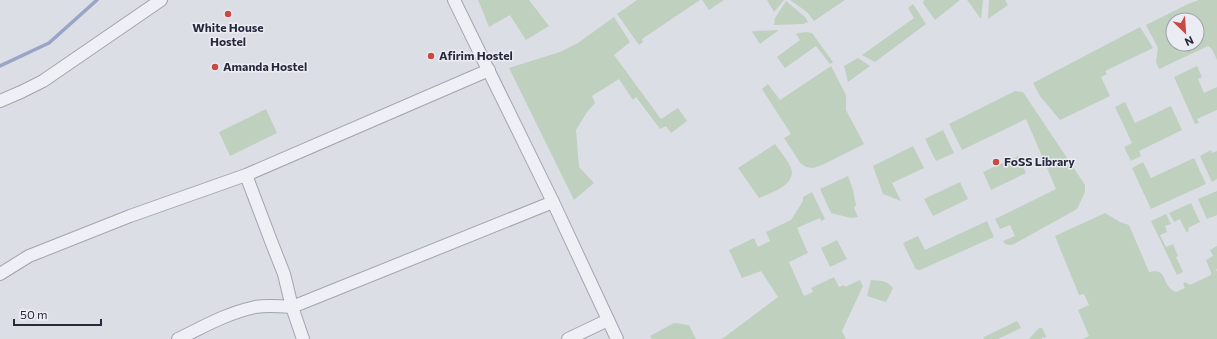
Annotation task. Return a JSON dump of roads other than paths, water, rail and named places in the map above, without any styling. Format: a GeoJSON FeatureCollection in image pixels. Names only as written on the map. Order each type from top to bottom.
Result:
{"type":"FeatureCollection","features":[{"type":"Feature","properties":{"kind":"street"},"geometry":{"type":"LineString","coordinates":[[0,101],[43,81],[161,0]]}},
{"type":"Feature","properties":{"kind":"street"},"geometry":{"type":"LineString","coordinates":[[454,0],[553,202],[617,339]]}},
{"type":"Feature","properties":{"kind":"street"},"geometry":{"type":"LineString","coordinates":[[0,274],[29,256],[130,216],[246,175],[489,70]]}},
{"type":"Feature","properties":{"kind":"street"},"geometry":{"type":"LineString","coordinates":[[246,175],[284,274],[292,307],[303,339]]}},
{"type":"Feature","properties":{"kind":"street"},"geometry":{"type":"LineString","coordinates":[[178,339],[224,316],[256,307],[292,307],[553,202]]}},
{"type":"Feature","properties":{"kind":"street"},"geometry":{"type":"LineString","coordinates":[[568,339],[608,320]]}},
{"type":"Feature","properties":{"kind":"waterway"},"geometry":{"type":"LineString","coordinates":[[0,66],[49,43],[97,0]]}},
{"type":"Feature","properties":{"kind":"place","name":"White House Hostel"},"geometry":{"type":"Point","coordinates":[228,14]}},
{"type":"Feature","properties":{"kind":"place","name":"Afirim Hostel"},"geometry":{"type":"Point","coordinates":[431,56]}},
{"type":"Feature","properties":{"kind":"place","name":"Amanda Hostel"},"geometry":{"type":"Point","coordinates":[215,67]}},
{"type":"Feature","properties":{"kind":"place","name":"FoSS Library"},"geometry":{"type":"Point","coordinates":[996,162]}}]}
